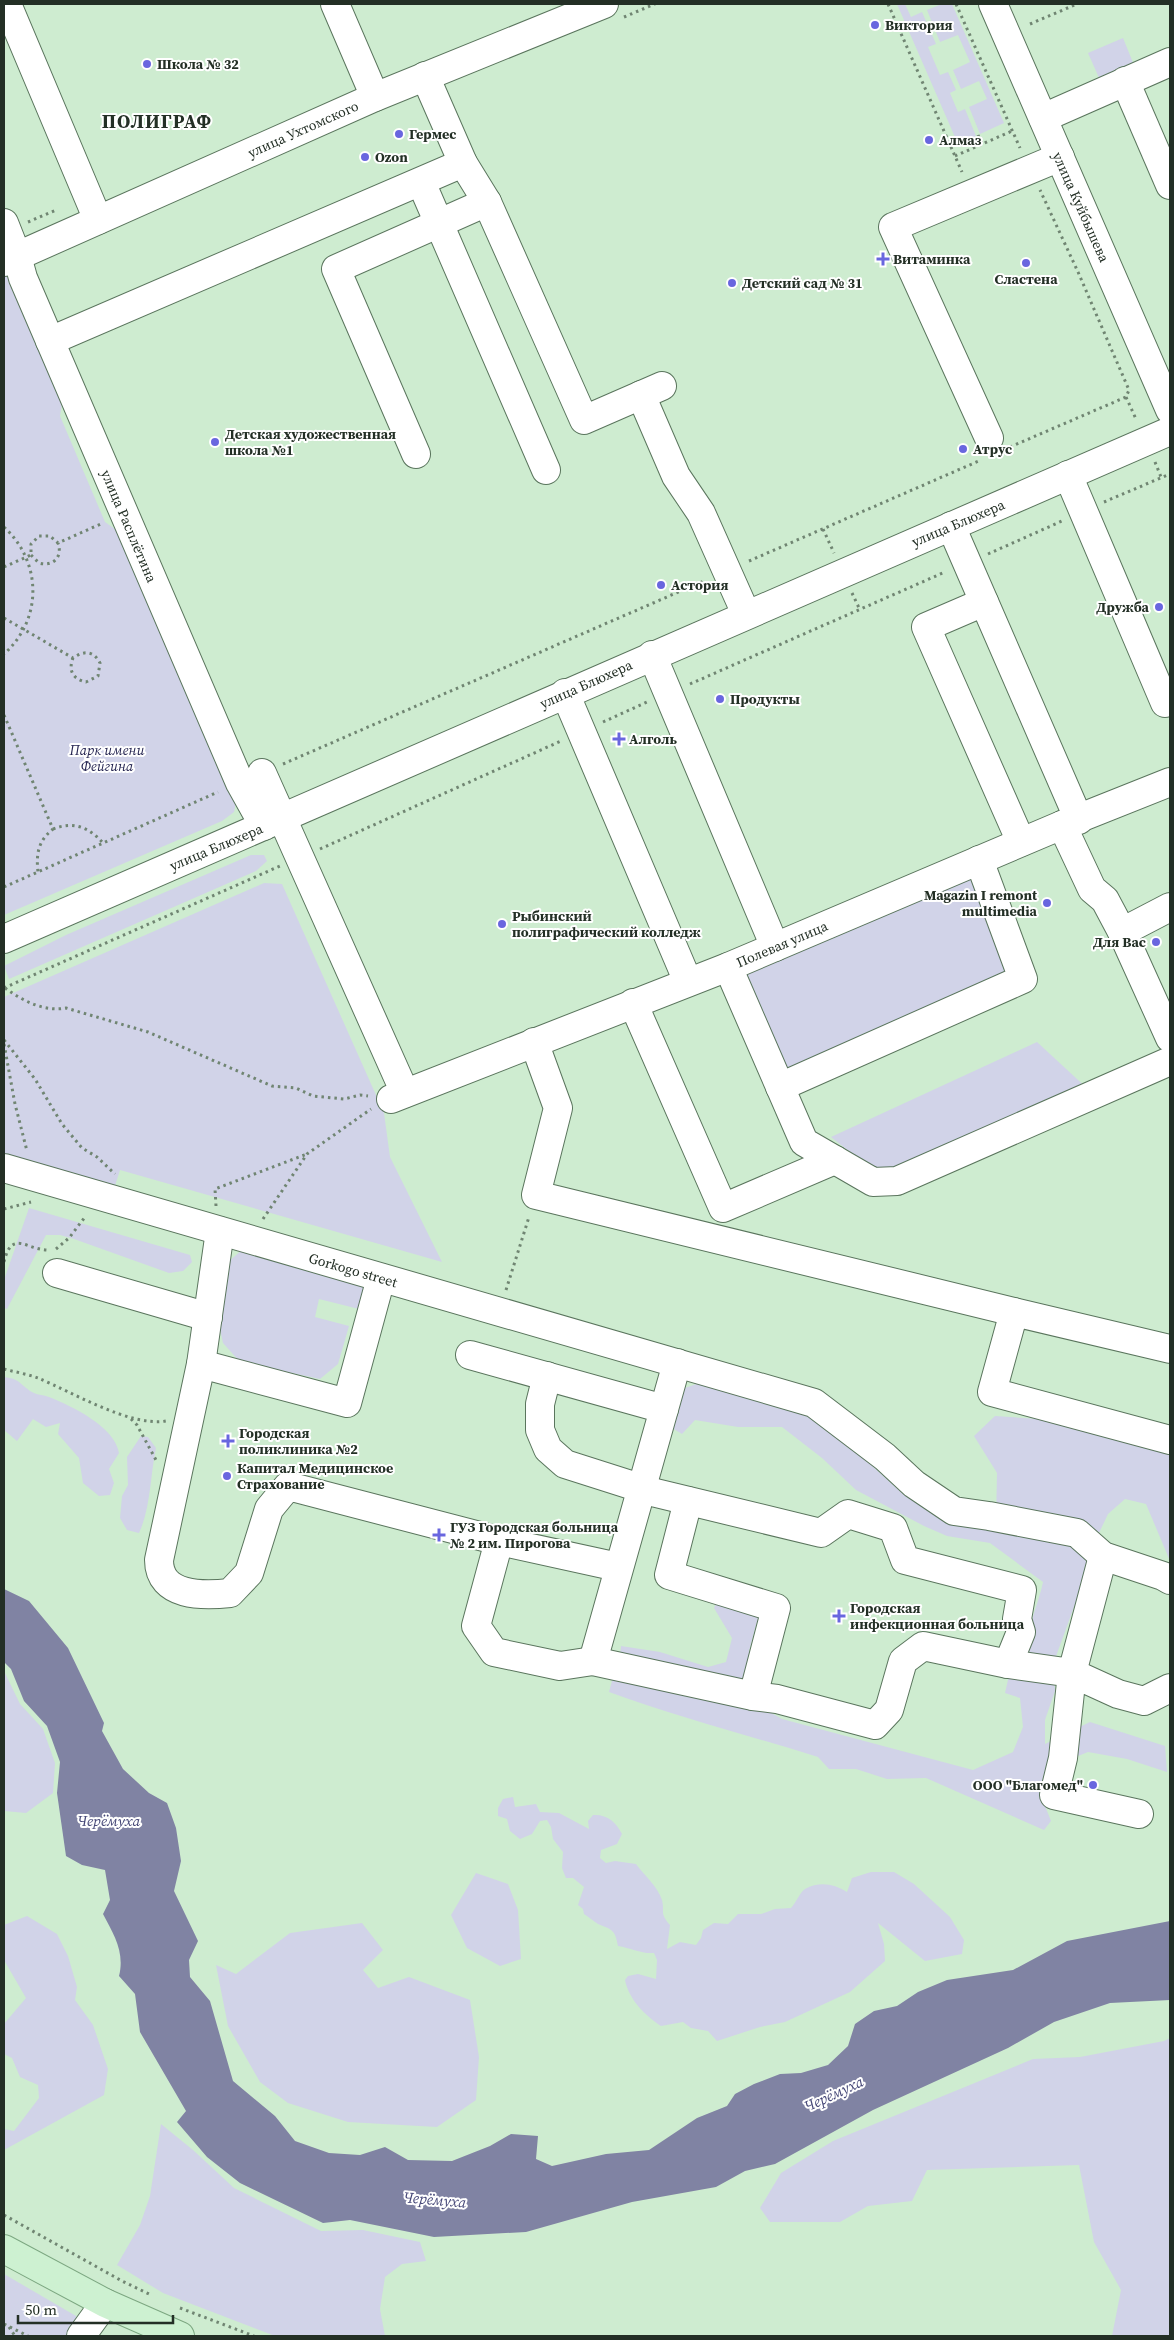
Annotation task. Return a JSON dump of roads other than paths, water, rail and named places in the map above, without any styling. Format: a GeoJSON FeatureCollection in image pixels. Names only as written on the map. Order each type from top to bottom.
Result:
{"type":"FeatureCollection","features":[{"type":"Feature","properties":{"kind":"main road"},"geometry":{"type":"LineString","coordinates":[[4,2248],[105,2303],[180,2336]]}},
{"type":"Feature","properties":{"kind":"street"},"geometry":{"type":"LineString","coordinates":[[7,4],[98,220]]}},
{"type":"Feature","properties":{"kind":"street"},"geometry":{"type":"LineString","coordinates":[[335,4],[375,97]]}},
{"type":"Feature","properties":{"kind":"street","name":"улица Ухтомского"},"geometry":{"type":"LineString","coordinates":[[11,259],[375,97],[604,4]]}},
{"type":"Feature","properties":{"kind":"street","name":"улица Куйбышева"},"geometry":{"type":"LineString","coordinates":[[992,4],[1170,410]]}},
{"type":"Feature","properties":{"kind":"street"},"geometry":{"type":"LineString","coordinates":[[1043,118],[1170,62]]}},
{"type":"Feature","properties":{"kind":"street"},"geometry":{"type":"LineString","coordinates":[[426,76],[463,163],[487,202],[584,420],[652,391],[676,476],[701,513],[746,614]]}},
{"type":"Feature","properties":{"kind":"street"},"geometry":{"type":"LineString","coordinates":[[1125,81],[1169,179]]}},
{"type":"Feature","properties":{"kind":"street"},"geometry":{"type":"LineString","coordinates":[[992,449],[893,227],[1060,157]]}},
{"type":"Feature","properties":{"kind":"street"},"geometry":{"type":"LineString","coordinates":[[50,341],[463,163]]}},
{"type":"Feature","properties":{"kind":"street"},"geometry":{"type":"LineString","coordinates":[[421,182],[546,470]]}},
{"type":"Feature","properties":{"kind":"street"},"geometry":{"type":"LineString","coordinates":[[416,454],[336,269],[487,202]]}},
{"type":"Feature","properties":{"kind":"street","name":"улица Расплётина"},"geometry":{"type":"LineString","coordinates":[[4,222],[11,259],[23,278],[50,341],[398,1096]]}},
{"type":"Feature","properties":{"kind":"street","name":"улица Блюхера"},"geometry":{"type":"LineString","coordinates":[[4,939],[746,614],[1170,431]]}},
{"type":"Feature","properties":{"kind":"street"},"geometry":{"type":"LineString","coordinates":[[1068,475],[1165,703],[1170,701]]}},
{"type":"Feature","properties":{"kind":"street"},"geometry":{"type":"LineString","coordinates":[[951,526],[984,602],[1070,823],[1092,889],[1105,900],[1122,932],[1170,1038]]}},
{"type":"Feature","properties":{"kind":"street"},"geometry":{"type":"LineString","coordinates":[[984,602],[926,627],[1021,842]]}},
{"type":"Feature","properties":{"kind":"street"},"geometry":{"type":"LineString","coordinates":[[652,655],[775,947]]}},
{"type":"Feature","properties":{"kind":"street"},"geometry":{"type":"LineString","coordinates":[[565,693],[688,982]]}},
{"type":"Feature","properties":{"kind":"street","name":"Полевая улица"},"geometry":{"type":"LineString","coordinates":[[398,1096],[728,967],[1021,842],[1170,782]]}},
{"type":"Feature","properties":{"kind":"street"},"geometry":{"type":"LineString","coordinates":[[780,1087],[1022,979],[979,860]]}},
{"type":"Feature","properties":{"kind":"street"},"geometry":{"type":"LineString","coordinates":[[1122,932],[1170,907]]}},
{"type":"Feature","properties":{"kind":"street"},"geometry":{"type":"LineString","coordinates":[[728,967],[804,1142],[873,1182],[898,1181],[1170,1061]]}},
{"type":"Feature","properties":{"kind":"street"},"geometry":{"type":"LineString","coordinates":[[633,1003],[723,1208],[835,1160]]}},
{"type":"Feature","properties":{"kind":"street"},"geometry":{"type":"LineString","coordinates":[[534,1042],[558,1108],[536,1195],[1170,1349]]}},
{"type":"Feature","properties":{"kind":"street","name":"Gorkogo street"},"geometry":{"type":"LineString","coordinates":[[4,1168],[35,1190],[132,1206],[814,1403],[885,1457],[914,1484],[954,1512],[989,1516],[1077,1533],[1103,1556]]}},
{"type":"Feature","properties":{"kind":"street"},"geometry":{"type":"LineString","coordinates":[[220,1231],[201,1364],[159,1560],[159,1570],[163,1580],[172,1587],[202,1596],[230,1594],[249,1573],[269,1509],[288,1486],[499,1541],[618,1567]]}},
{"type":"Feature","properties":{"kind":"street"},"geometry":{"type":"LineString","coordinates":[[57,1273],[208,1317]]}},
{"type":"Feature","properties":{"kind":"street"},"geometry":{"type":"LineString","coordinates":[[201,1364],[347,1403],[381,1278]]}},
{"type":"Feature","properties":{"kind":"street"},"geometry":{"type":"LineString","coordinates":[[1014,1312],[992,1392],[1170,1440]]}},
{"type":"Feature","properties":{"kind":"street"},"geometry":{"type":"LineString","coordinates":[[470,1355],[664,1409]]}},
{"type":"Feature","properties":{"kind":"street"},"geometry":{"type":"LineString","coordinates":[[593,1661],[664,1409],[690,1367]]}},
{"type":"Feature","properties":{"kind":"street"},"geometry":{"type":"LineString","coordinates":[[547,1376],[539,1418],[542,1438],[555,1457],[579,1470],[641,1489],[821,1533],[848,1514],[893,1528],[906,1560],[1022,1590],[1017,1619],[1021,1632],[1008,1664]]}},
{"type":"Feature","properties":{"kind":"street"},"geometry":{"type":"LineString","coordinates":[[688,1501],[669,1575],[776,1608],[753,1696]]}},
{"type":"Feature","properties":{"kind":"street"},"geometry":{"type":"LineString","coordinates":[[499,1541],[476,1626],[494,1652],[560,1666],[593,1661],[753,1696],[777,1699],[875,1725],[889,1710],[903,1661],[924,1646],[1008,1664],[1072,1673],[1118,1694],[1144,1701],[1170,1688]]}},
{"type":"Feature","properties":{"kind":"street"},"geometry":{"type":"LineString","coordinates":[[1139,1814],[1054,1795],[1064,1758],[1072,1673],[1103,1556],[1164,1576],[1170,1580]]}},
{"type":"Feature","properties":{"kind":"street"},"geometry":{"type":"LineString","coordinates":[[82,2336],[105,2303]]}},
{"type":"Feature","properties":{"kind":"water","name":"Черёмуха"},"geometry":{"type":"Polygon","coordinates":[[[4,1589],[29,1601],[68,1648],[104,1723],[102,1731],[123,1769],[149,1793],[167,1803],[176,1828],[181,1861],[174,1891],[198,1941],[189,1960],[190,1977],[210,2001],[233,2081],[275,2116],[295,2141],[329,2153],[360,2155],[385,2147],[408,2160],[452,2161],[490,2146],[511,2134],[538,2136],[536,2159],[552,2166],[606,2154],[649,2150],[697,2118],[727,2106],[735,2094],[754,2084],[780,2074],[801,2073],[828,2065],[848,2046],[855,2024],[874,2011],[897,2006],[918,1992],[947,1980],[1013,1970],[1067,1941],[1170,1921],[1170,2000],[1110,2003],[1054,2022],[1008,2048],[873,2110],[775,2164],[745,2171],[716,2187],[632,2202],[526,2232],[434,2237],[350,2220],[323,2223],[240,2183],[207,2157],[177,2122],[186,2111],[140,2032],[135,1994],[119,1976],[121,1959],[119,1951],[103,1914],[110,1900],[105,1870],[82,1865],[66,1856],[57,1793],[60,1762],[47,1726],[24,1701],[11,1669],[4,1662],[4,1589]]]}},
{"type":"Feature","properties":{"kind":"place","name":"Виктория"},"geometry":{"type":"Point","coordinates":[875,25]}},
{"type":"Feature","properties":{"kind":"place","name":"Школа № 32"},"geometry":{"type":"Point","coordinates":[147,64]}},
{"type":"Feature","properties":{"kind":"place","name":"Гермес"},"geometry":{"type":"Point","coordinates":[399,134]}},
{"type":"Feature","properties":{"kind":"place","name":"Алмаз"},"geometry":{"type":"Point","coordinates":[929,140]}},
{"type":"Feature","properties":{"kind":"place","name":"Ozon"},"geometry":{"type":"Point","coordinates":[365,157]}},
{"type":"Feature","properties":{"kind":"place","name":"Витаминка"},"geometry":{"type":"Point","coordinates":[883,259]}},
{"type":"Feature","properties":{"kind":"place","name":"Сластена"},"geometry":{"type":"Point","coordinates":[1026,263]}},
{"type":"Feature","properties":{"kind":"place","name":"Детский сад № 31"},"geometry":{"type":"Point","coordinates":[732,283]}},
{"type":"Feature","properties":{"kind":"place","name":"Детская художественная школа №1"},"geometry":{"type":"Point","coordinates":[215,442]}},
{"type":"Feature","properties":{"kind":"place","name":"Атрус"},"geometry":{"type":"Point","coordinates":[963,449]}},
{"type":"Feature","properties":{"kind":"place","name":"Астория"},"geometry":{"type":"Point","coordinates":[661,585]}},
{"type":"Feature","properties":{"kind":"place","name":"Дружба"},"geometry":{"type":"Point","coordinates":[1159,607]}},
{"type":"Feature","properties":{"kind":"place","name":"Продукты"},"geometry":{"type":"Point","coordinates":[720,699]}},
{"type":"Feature","properties":{"kind":"place","name":"Алголь"},"geometry":{"type":"Point","coordinates":[619,739]}},
{"type":"Feature","properties":{"kind":"place","name":"Magazin I remont multimedia"},"geometry":{"type":"Point","coordinates":[1047,903]}},
{"type":"Feature","properties":{"kind":"place","name":"Рыбинский полиграфический колледж"},"geometry":{"type":"Point","coordinates":[502,924]}},
{"type":"Feature","properties":{"kind":"place","name":"Для Вас"},"geometry":{"type":"Point","coordinates":[1156,942]}},
{"type":"Feature","properties":{"kind":"place","name":"Городская поликлиника №2"},"geometry":{"type":"Point","coordinates":[228,1441]}},
{"type":"Feature","properties":{"kind":"place","name":"Капитал Медицинское Страхование"},"geometry":{"type":"Point","coordinates":[227,1476]}},
{"type":"Feature","properties":{"kind":"place","name":"ГУЗ Городская больница № 2 им. Пирогова"},"geometry":{"type":"Point","coordinates":[439,1535]}},
{"type":"Feature","properties":{"kind":"place","name":"Городская инфекционная больница"},"geometry":{"type":"Point","coordinates":[839,1616]}},
{"type":"Feature","properties":{"kind":"place","name":"ООО \"Благомед\""},"geometry":{"type":"Point","coordinates":[1093,1785]}},
{"type":"Feature","properties":{"kind":"district","name":"ПОЛИГРАФ"},"geometry":{"type":"Point","coordinates":[157,121]}},
{"type":"Feature","properties":{"kind":"park label","name":"Парк имени Фейгина"},"geometry":{"type":"Point","coordinates":[107,758]}}]}
